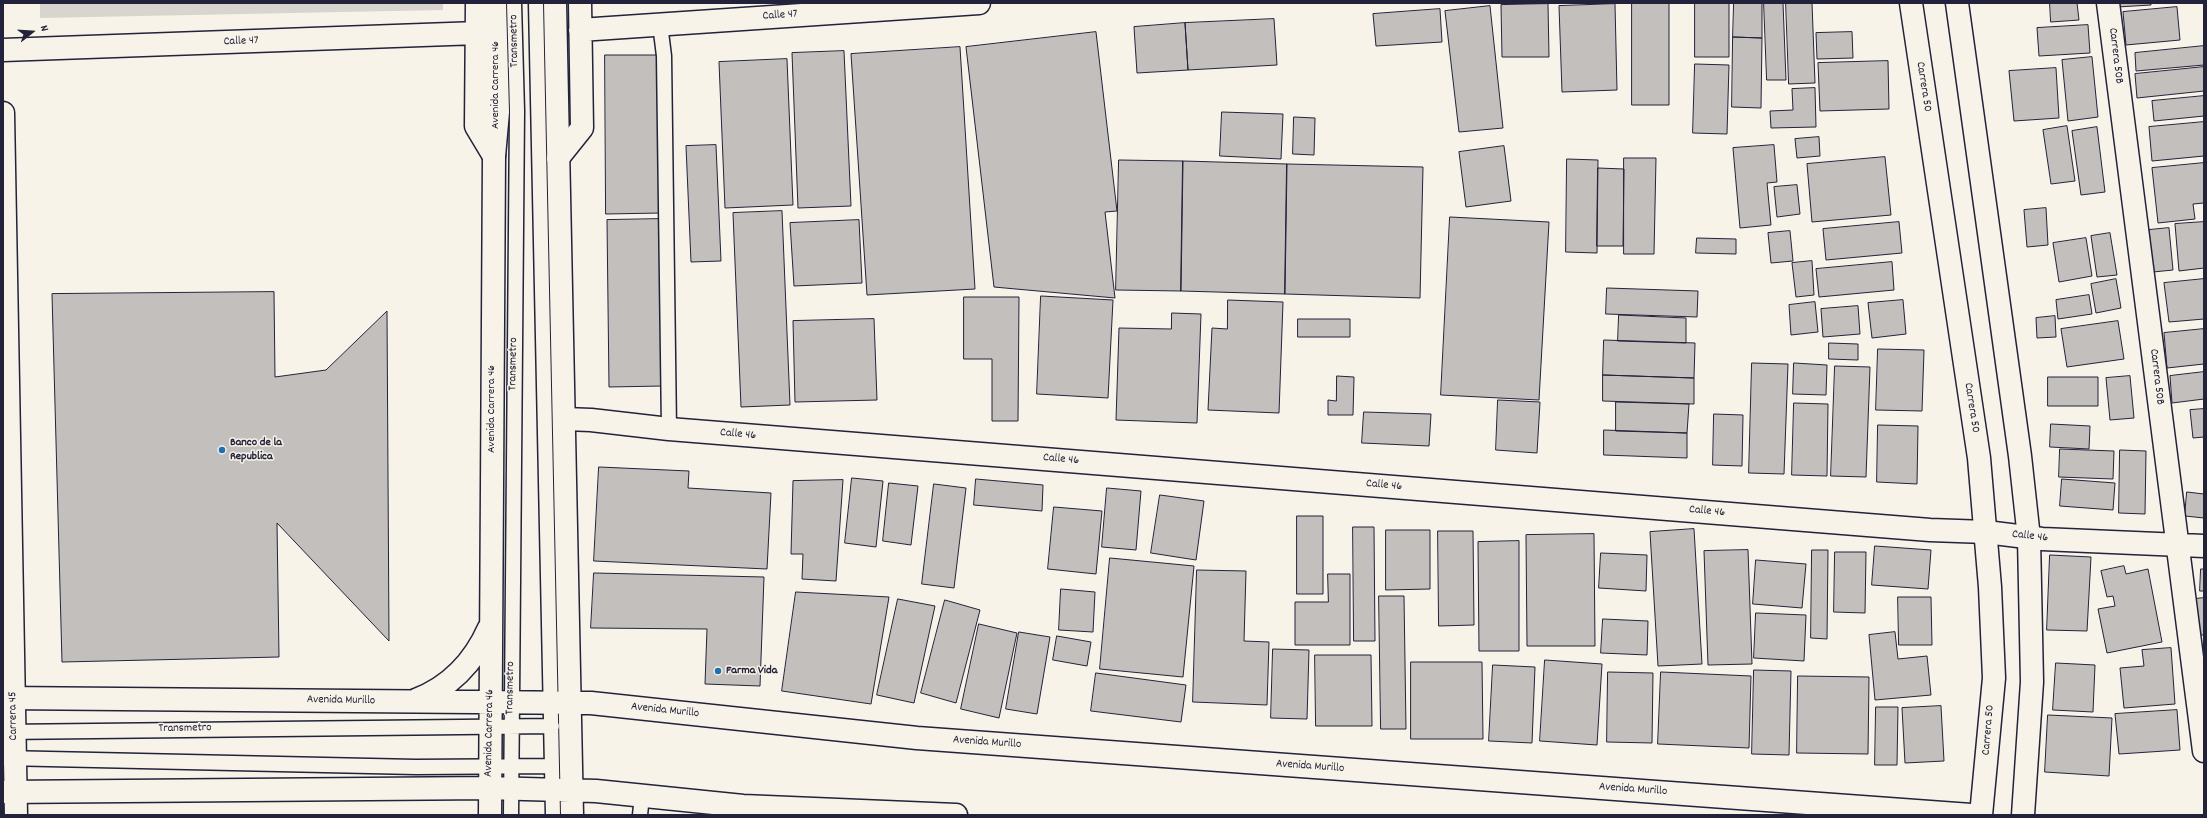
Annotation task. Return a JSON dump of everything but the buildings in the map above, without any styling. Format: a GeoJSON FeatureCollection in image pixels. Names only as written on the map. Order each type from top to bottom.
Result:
{"type":"FeatureCollection","features":[{"type":"Feature","properties":{"kind":"street"},"geometry":{"type":"LineString","coordinates":[[477,3],[478,33],[476,126],[494,156]]}},
{"type":"Feature","properties":{"kind":"street","name":"Avenida Carrera 46"},"geometry":{"type":"LineString","coordinates":[[490,815],[500,789],[501,726],[501,702],[490,625],[494,156],[508,111],[495,3]]}},
{"type":"Feature","properties":{"kind":"street"},"geometry":{"type":"LineString","coordinates":[[555,3],[548,109],[558,158],[564,419],[561,702],[562,790],[572,815]]}},
{"type":"Feature","properties":{"kind":"street"},"geometry":{"type":"LineString","coordinates":[[558,158],[582,128],[580,3]]}},
{"type":"Feature","properties":{"kind":"street","name":"Calle 47"},"geometry":{"type":"LineString","coordinates":[[580,30],[979,3]]}},
{"type":"Feature","properties":{"kind":"street","name":"Carrera 50"},"geometry":{"type":"LineString","coordinates":[[1911,3],[1979,458],[1986,532],[1994,678],[1981,815]]}},
{"type":"Feature","properties":{"kind":"street"},"geometry":{"type":"LineString","coordinates":[[1957,3],[2020,456],[2029,538],[2032,682],[2023,815]]}},
{"type":"Feature","properties":{"kind":"street","name":"Carrera 50B"},"geometry":{"type":"LineString","coordinates":[[2108,3],[2204,751]]}},
{"type":"Feature","properties":{"kind":"street","name":"Calle 47"},"geometry":{"type":"LineString","coordinates":[[3,50],[478,33]]}},
{"type":"Feature","properties":{"kind":"street","name":"Carrera 45"},"geometry":{"type":"LineString","coordinates":[[3,113],[9,792],[16,815]]}},
{"type":"Feature","properties":{"kind":"street","name":"Calle 46"},"geometry":{"type":"LineString","coordinates":[[564,419],[592,420],[670,429],[1930,530],[1986,532],[2029,538],[2204,546]]}},
{"type":"Feature","properties":{"kind":"street"},"geometry":{"type":"LineString","coordinates":[[411,702],[430,695],[447,684],[462,671],[474,657],[490,625]]}},
{"type":"Feature","properties":{"kind":"street","name":"Avenida Murillo"},"geometry":{"type":"LineString","coordinates":[[8,698],[561,702],[917,738],[1971,815]]}},
{"type":"Feature","properties":{"kind":"street"},"geometry":{"type":"LineString","coordinates":[[9,792],[500,789],[562,790],[641,805],[742,810],[956,815]]}},
{"type":"Feature","properties":{"kind":"lane","name":"Transmetro"},"geometry":{"type":"LineString","coordinates":[[501,702],[508,111],[514,3]]}},
{"type":"Feature","properties":{"kind":"lane","name":"Transmetro"},"geometry":{"type":"LineString","coordinates":[[536,3],[548,109],[561,702],[552,726],[552,766],[562,790],[553,815]]}},
{"type":"Feature","properties":{"kind":"lane"},"geometry":{"type":"LineString","coordinates":[[660,24],[664,56],[670,429]]}},
{"type":"Feature","properties":{"kind":"lane","name":"Transmetro"},"geometry":{"type":"LineString","coordinates":[[9,732],[552,726]]}},
{"type":"Feature","properties":{"kind":"lane"},"geometry":{"type":"LineString","coordinates":[[9,758],[552,766]]}},
{"type":"Feature","properties":{"kind":"lane"},"geometry":{"type":"LineString","coordinates":[[500,789],[511,815]]}},
{"type":"Feature","properties":{"kind":"shaded area"},"geometry":{"type":"Polygon","coordinates":[[[40,3],[443,3],[443,10],[40,18],[40,3]]]}},
{"type":"Feature","properties":{"kind":"place","name":"Banco de la Republica"},"geometry":{"type":"Point","coordinates":[222,450]}},
{"type":"Feature","properties":{"kind":"place","name":"Farma Vida"},"geometry":{"type":"Point","coordinates":[718,671]}}]}
